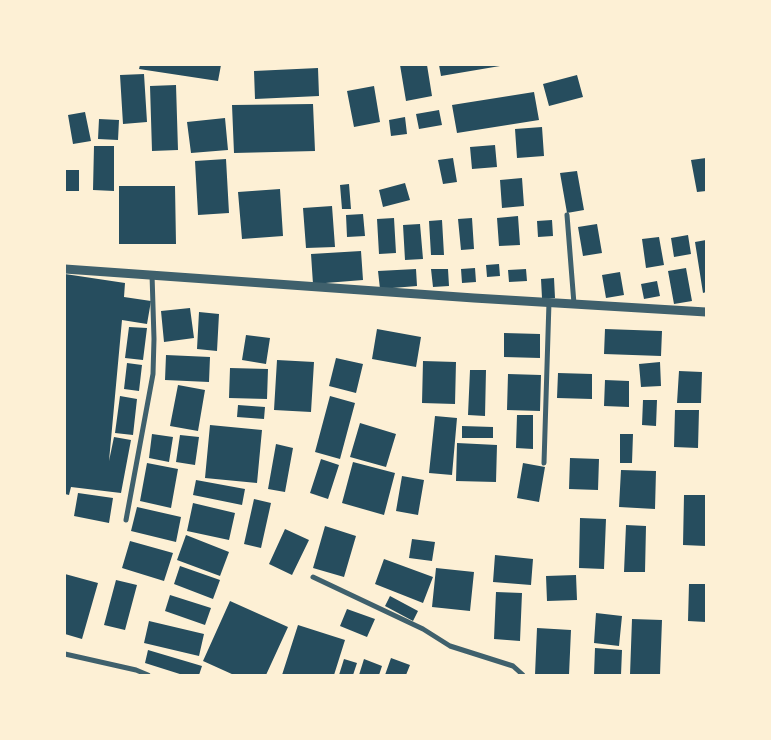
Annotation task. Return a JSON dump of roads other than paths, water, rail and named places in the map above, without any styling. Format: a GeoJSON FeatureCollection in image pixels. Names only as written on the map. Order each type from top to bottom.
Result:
{"type":"FeatureCollection","features":[{"type":"Feature","properties":{"kind":"street"},"geometry":{"type":"LineString","coordinates":[[567,215],[574,304]]}},
{"type":"Feature","properties":{"kind":"street"},"geometry":{"type":"LineString","coordinates":[[65,269],[706,312]]}},
{"type":"Feature","properties":{"kind":"street"},"geometry":{"type":"LineString","coordinates":[[126,520],[153,374],[152,274]]}},
{"type":"Feature","properties":{"kind":"street"},"geometry":{"type":"LineString","coordinates":[[544,463],[549,302]]}},
{"type":"Feature","properties":{"kind":"street"},"geometry":{"type":"LineString","coordinates":[[313,577],[423,629],[450,646],[513,666],[523,675]]}},
{"type":"Feature","properties":{"kind":"street"},"geometry":{"type":"LineString","coordinates":[[65,654],[136,670],[148,675]]}}]}
